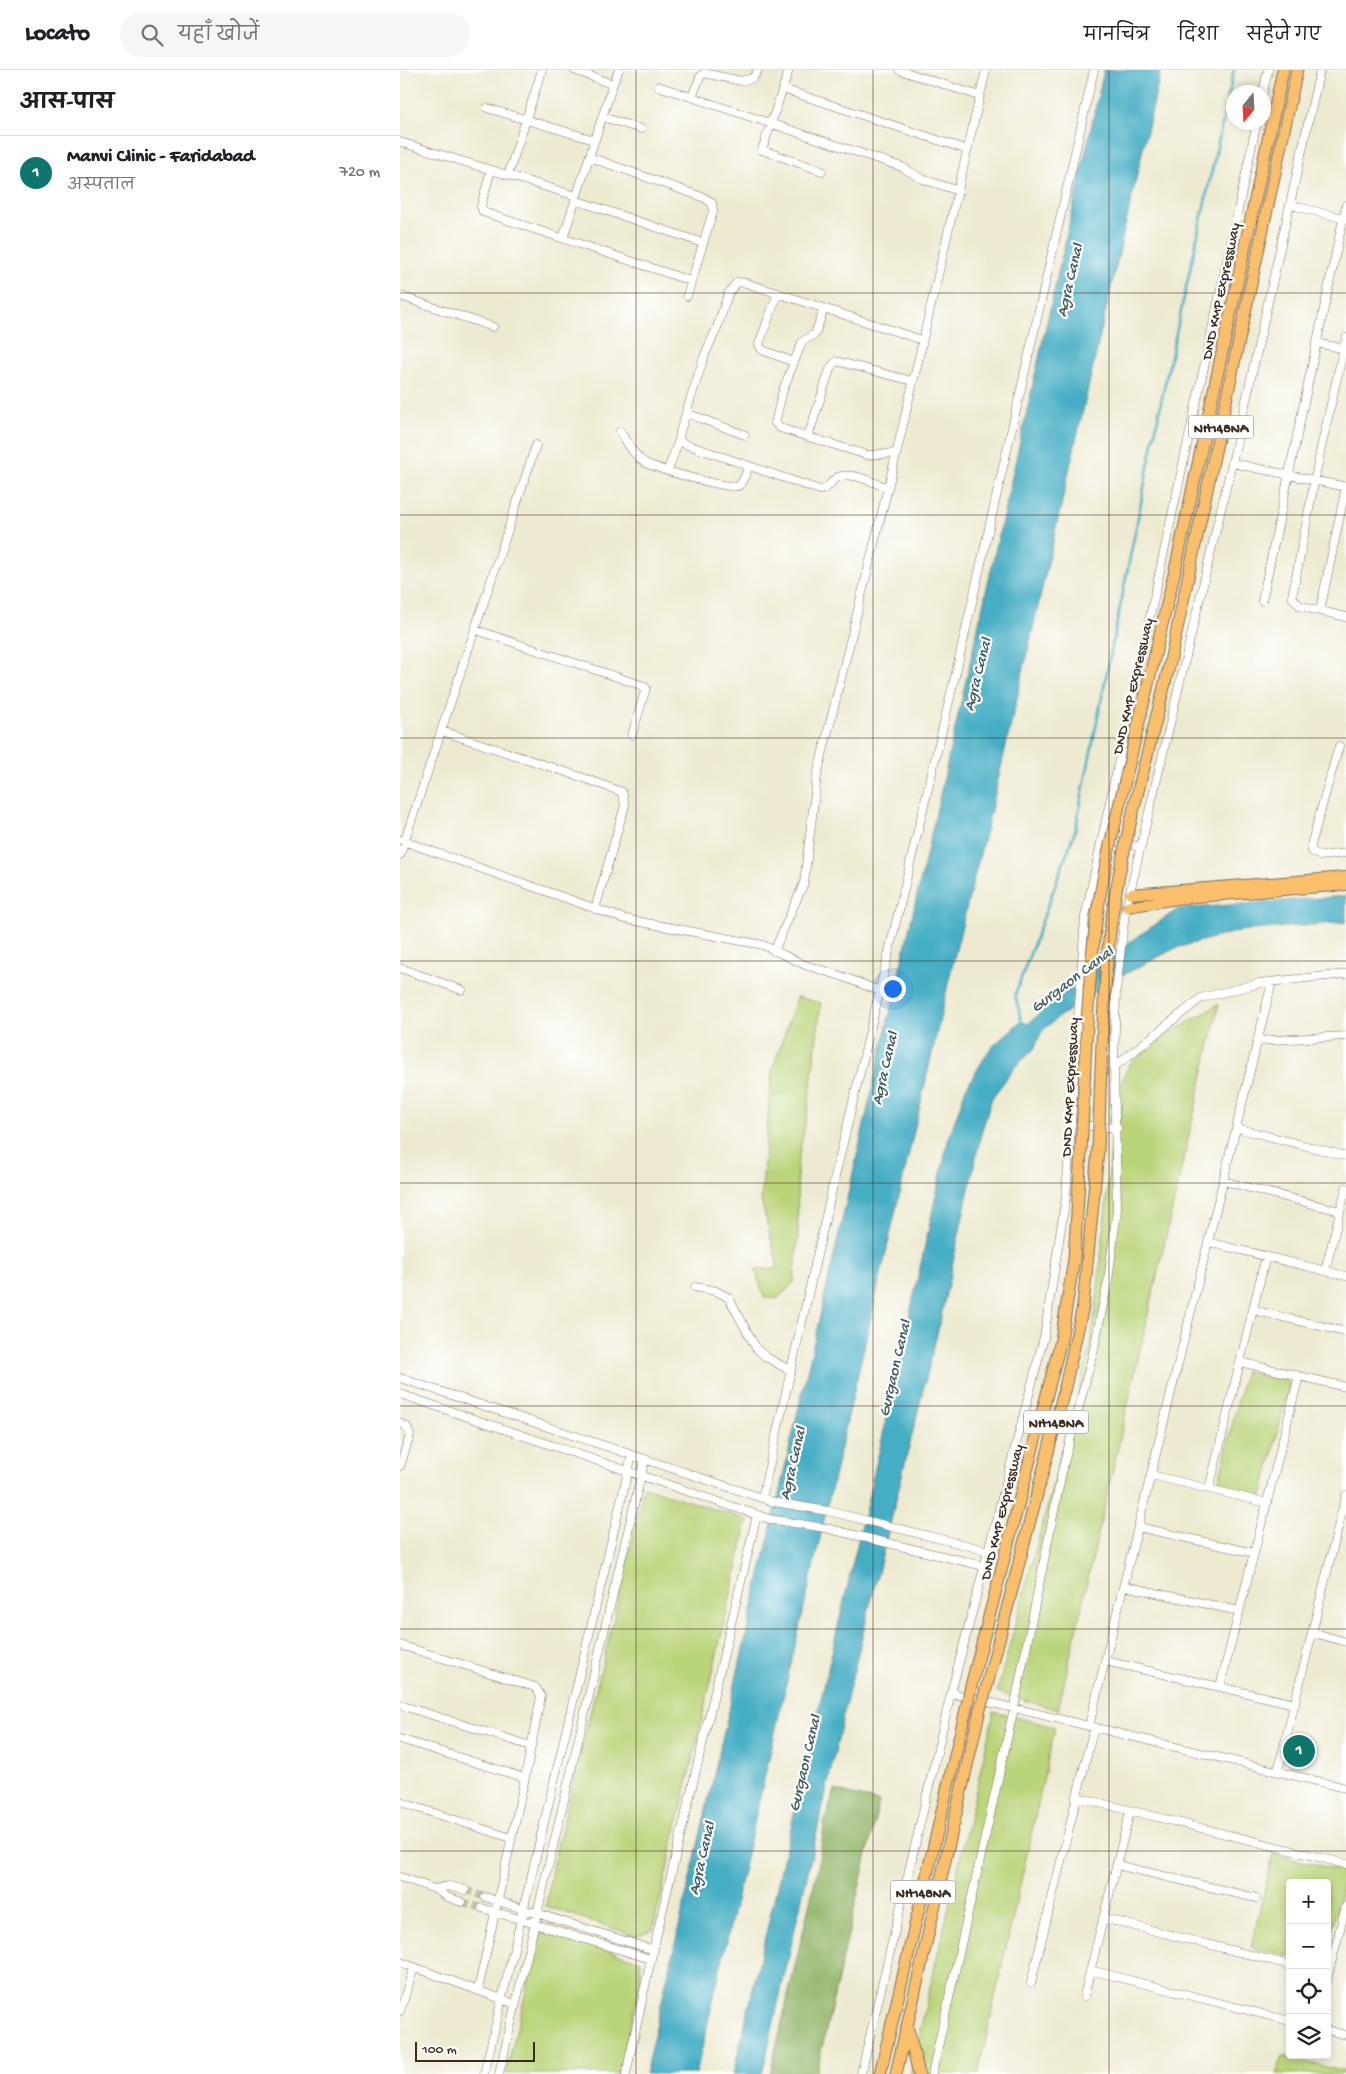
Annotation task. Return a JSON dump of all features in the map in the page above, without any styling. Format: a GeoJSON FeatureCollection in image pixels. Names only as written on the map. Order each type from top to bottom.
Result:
{"type":"FeatureCollection","features":[{"type":"Feature","properties":{"kind":"highway","name":"DND KMP Expressway"},"geometry":{"type":"LineString","coordinates":[[880,2074],[971,1686],[1061,1340],[1074,1259],[1082,1151],[1089,983],[1106,859],[1176,566],[1283,70]]}},
{"type":"Feature","properties":{"kind":"highway","name":"DND KMP Expressway"},"geometry":{"type":"LineString","coordinates":[[896,2074],[980,1709],[1065,1386],[1083,1306],[1098,1151],[1105,987],[1110,930],[1122,861],[1168,671],[1297,70]]}},
{"type":"Feature","properties":{"kind":"highway"},"geometry":{"type":"LineString","coordinates":[[907,2027],[919,2074]]}},
{"type":"Feature","properties":{"kind":"main road"},"geometry":{"type":"LineString","coordinates":[[1131,894],[1346,877]]}},
{"type":"Feature","properties":{"kind":"main road"},"geometry":{"type":"LineString","coordinates":[[1127,906],[1183,898],[1346,885]]}},
{"type":"Feature","properties":{"kind":"street"},"geometry":{"type":"LineString","coordinates":[[508,175],[542,70]]}},
{"type":"Feature","properties":{"kind":"street"},"geometry":{"type":"LineString","coordinates":[[574,70],[612,86]]}},
{"type":"Feature","properties":{"kind":"street"},"geometry":{"type":"LineString","coordinates":[[563,238],[612,86],[619,70]]}},
{"type":"Feature","properties":{"kind":"street"},"geometry":{"type":"LineString","coordinates":[[692,97],[700,77],[704,73],[741,81],[752,78],[758,70]]}},
{"type":"Feature","properties":{"kind":"street"},"geometry":{"type":"LineString","coordinates":[[789,70],[763,145],[763,151],[822,171]]}},
{"type":"Feature","properties":{"kind":"street"},"geometry":{"type":"LineString","coordinates":[[899,70],[980,96]]}},
{"type":"Feature","properties":{"kind":"street"},"geometry":{"type":"LineString","coordinates":[[774,951],[804,883],[817,776],[888,488],[986,70]]}},
{"type":"Feature","properties":{"kind":"street"},"geometry":{"type":"LineString","coordinates":[[762,1498],[1060,226],[1094,70]]}},
{"type":"Feature","properties":{"kind":"street"},"geometry":{"type":"LineString","coordinates":[[1265,85],[1268,70]]}},
{"type":"Feature","properties":{"kind":"street"},"geometry":{"type":"LineString","coordinates":[[932,2074],[1014,1708],[1063,1467],[1093,1353],[1108,1281],[1117,1209],[1117,1128],[1114,1067],[1117,979],[1127,906],[1232,464],[1320,70]]}},
{"type":"Feature","properties":{"kind":"street"},"geometry":{"type":"LineString","coordinates":[[658,86],[902,167],[918,178],[959,191]]}},
{"type":"Feature","properties":{"kind":"street"},"geometry":{"type":"LineString","coordinates":[[783,89],[968,150]]}},
{"type":"Feature","properties":{"kind":"street"},"geometry":{"type":"LineString","coordinates":[[487,108],[594,140]]}},
{"type":"Feature","properties":{"kind":"street"},"geometry":{"type":"LineString","coordinates":[[602,117],[641,129]]}},
{"type":"Feature","properties":{"kind":"street"},"geometry":{"type":"LineString","coordinates":[[861,2074],[951,1693],[1044,1337],[1066,1196],[1072,1125],[1080,967],[1085,917],[1255,130]]}},
{"type":"Feature","properties":{"kind":"street"},"geometry":{"type":"LineString","coordinates":[[400,142],[508,175],[703,243]]}},
{"type":"Feature","properties":{"kind":"street"},"geometry":{"type":"LineString","coordinates":[[589,157],[710,201],[713,211],[687,296]]}},
{"type":"Feature","properties":{"kind":"street"},"geometry":{"type":"LineString","coordinates":[[491,170],[481,206],[483,212],[692,281]]}},
{"type":"Feature","properties":{"kind":"street"},"geometry":{"type":"LineString","coordinates":[[1291,205],[1345,219]]}},
{"type":"Feature","properties":{"kind":"street"},"geometry":{"type":"LineString","coordinates":[[1262,601],[1316,343],[1345,219],[1346,205]]}},
{"type":"Feature","properties":{"kind":"street"},"geometry":{"type":"LineString","coordinates":[[668,470],[705,354],[717,328],[731,288],[740,282],[922,340]]}},
{"type":"Feature","properties":{"kind":"street"},"geometry":{"type":"LineString","coordinates":[[778,293],[758,344],[762,350],[794,362]]}},
{"type":"Feature","properties":{"kind":"street"},"geometry":{"type":"LineString","coordinates":[[400,296],[493,327]]}},
{"type":"Feature","properties":{"kind":"street"},"geometry":{"type":"LineString","coordinates":[[824,309],[815,334],[804,339],[794,362],[778,408],[775,423],[780,428],[867,455],[896,453]]}},
{"type":"Feature","properties":{"kind":"street"},"geometry":{"type":"LineString","coordinates":[[1346,338],[1292,597],[1300,606],[1346,617]]}},
{"type":"Feature","properties":{"kind":"street"},"geometry":{"type":"LineString","coordinates":[[1316,343],[1345,349]]}},
{"type":"Feature","properties":{"kind":"street"},"geometry":{"type":"LineString","coordinates":[[808,437],[830,369],[836,361],[912,381]]}},
{"type":"Feature","properties":{"kind":"street"},"geometry":{"type":"LineString","coordinates":[[686,413],[745,435]]}},
{"type":"Feature","properties":{"kind":"street"},"geometry":{"type":"LineString","coordinates":[[620,431],[641,460],[668,470],[733,488],[742,482],[749,466]]}},
{"type":"Feature","properties":{"kind":"street"},"geometry":{"type":"LineString","coordinates":[[679,440],[685,444],[820,490],[824,490],[836,478],[846,476],[888,488]]}},
{"type":"Feature","properties":{"kind":"street"},"geometry":{"type":"LineString","coordinates":[[400,855],[402,841],[442,731],[536,445]]}},
{"type":"Feature","properties":{"kind":"street"},"geometry":{"type":"LineString","coordinates":[[1232,464],[1346,487],[1320,611]]}},
{"type":"Feature","properties":{"kind":"street"},"geometry":{"type":"LineString","coordinates":[[476,630],[644,686],[646,688],[645,698],[632,735]]}},
{"type":"Feature","properties":{"kind":"street"},"geometry":{"type":"LineString","coordinates":[[442,731],[622,792],[625,805],[595,909]]}},
{"type":"Feature","properties":{"kind":"street"},"geometry":{"type":"LineString","coordinates":[[1339,746],[1311,845],[1312,851],[1320,856],[1346,853]]}},
{"type":"Feature","properties":{"kind":"street"},"geometry":{"type":"LineString","coordinates":[[1103,839],[1141,847]]}},
{"type":"Feature","properties":{"kind":"street"},"geometry":{"type":"LineString","coordinates":[[402,841],[625,919],[756,943],[805,966],[841,976],[880,991]]}},
{"type":"Feature","properties":{"kind":"street"},"geometry":{"type":"LineString","coordinates":[[400,968],[462,990]]}},
{"type":"Feature","properties":{"kind":"street"},"geometry":{"type":"LineString","coordinates":[[1114,1067],[1201,998],[1272,982],[1346,974]]}},
{"type":"Feature","properties":{"kind":"street"},"geometry":{"type":"LineString","coordinates":[[1031,1983],[1138,1527],[1272,982]]}},
{"type":"Feature","properties":{"kind":"street"},"geometry":{"type":"LineString","coordinates":[[1257,1041],[1346,1036]]}},
{"type":"Feature","properties":{"kind":"street"},"geometry":{"type":"LineString","coordinates":[[1072,1125],[1117,1128]]}},
{"type":"Feature","properties":{"kind":"street"},"geometry":{"type":"LineString","coordinates":[[1236,1128],[1346,1156]]}},
{"type":"Feature","properties":{"kind":"street"},"geometry":{"type":"LineString","coordinates":[[1223,1181],[1340,1211]]}},
{"type":"Feature","properties":{"kind":"street"},"geometry":{"type":"LineString","coordinates":[[1325,1271],[1346,1188]]}},
{"type":"Feature","properties":{"kind":"street"},"geometry":{"type":"LineString","coordinates":[[1208,1242],[1346,1276]]}},
{"type":"Feature","properties":{"kind":"street"},"geometry":{"type":"LineString","coordinates":[[1209,1489],[1266,1256]]}},
{"type":"Feature","properties":{"kind":"street"},"geometry":{"type":"LineString","coordinates":[[695,1287],[716,1291],[729,1298],[756,1348],[791,1371]]}},
{"type":"Feature","properties":{"kind":"street"},"geometry":{"type":"LineString","coordinates":[[1253,1310],[1346,1332]]}},
{"type":"Feature","properties":{"kind":"street"},"geometry":{"type":"LineString","coordinates":[[1240,1362],[1346,1387]]}},
{"type":"Feature","properties":{"kind":"street"},"geometry":{"type":"LineString","coordinates":[[1220,1687],[1299,1376]]}},
{"type":"Feature","properties":{"kind":"street"},"geometry":{"type":"LineString","coordinates":[[400,1378],[774,1502],[828,1511],[989,1551]]}},
{"type":"Feature","properties":{"kind":"street"},"geometry":{"type":"LineString","coordinates":[[400,1394],[769,1519],[825,1528],[984,1566]]}},
{"type":"Feature","properties":{"kind":"street"},"geometry":{"type":"LineString","coordinates":[[400,1423],[407,1427],[410,1435],[400,1466]]}},
{"type":"Feature","properties":{"kind":"street"},"geometry":{"type":"LineString","coordinates":[[484,2074],[632,1455]]}},
{"type":"Feature","properties":{"kind":"street"},"geometry":{"type":"LineString","coordinates":[[499,2074],[645,1459]]}},
{"type":"Feature","properties":{"kind":"street"},"geometry":{"type":"LineString","coordinates":[[1151,1475],[1267,1503]]}},
{"type":"Feature","properties":{"kind":"street"},"geometry":{"type":"LineString","coordinates":[[1278,1771],[1312,1632],[1343,1524],[1346,1495]]}},
{"type":"Feature","properties":{"kind":"street"},"geometry":{"type":"LineString","coordinates":[[626,2074],[651,1959],[758,1515]]}},
{"type":"Feature","properties":{"kind":"street"},"geometry":{"type":"LineString","coordinates":[[1138,1527],[1254,1553]]}},
{"type":"Feature","properties":{"kind":"street"},"geometry":{"type":"LineString","coordinates":[[1124,1586],[1239,1611]]}},
{"type":"Feature","properties":{"kind":"street"},"geometry":{"type":"LineString","coordinates":[[1312,1632],[1346,1642]]}},
{"type":"Feature","properties":{"kind":"street"},"geometry":{"type":"LineString","coordinates":[[400,1645],[538,1689],[541,1696],[525,1778],[478,1990]]}},
{"type":"Feature","properties":{"kind":"street"},"geometry":{"type":"LineString","coordinates":[[1106,1661],[1295,1704]]}},
{"type":"Feature","properties":{"kind":"street"},"geometry":{"type":"LineString","coordinates":[[951,1693],[1346,1788]]}},
{"type":"Feature","properties":{"kind":"street"},"geometry":{"type":"LineString","coordinates":[[400,1705],[530,1746]]}},
{"type":"Feature","properties":{"kind":"street"},"geometry":{"type":"LineString","coordinates":[[400,1739],[525,1778]]}},
{"type":"Feature","properties":{"kind":"street"},"geometry":{"type":"LineString","coordinates":[[1076,1797],[1346,1864]]}},
{"type":"Feature","properties":{"kind":"street"},"geometry":{"type":"LineString","coordinates":[[400,1802],[511,1838]]}},
{"type":"Feature","properties":{"kind":"street"},"geometry":{"type":"LineString","coordinates":[[1084,1996],[1130,1811]]}},
{"type":"Feature","properties":{"kind":"street"},"geometry":{"type":"LineString","coordinates":[[1117,1865],[1256,1898]]}},
{"type":"Feature","properties":{"kind":"street"},"geometry":{"type":"LineString","coordinates":[[400,1878],[435,1889],[448,1897],[462,1902]]}},
{"type":"Feature","properties":{"kind":"street"},"geometry":{"type":"LineString","coordinates":[[435,1889],[449,1886],[465,1890]]}},
{"type":"Feature","properties":{"kind":"street"},"geometry":{"type":"LineString","coordinates":[[485,1897],[654,1950]]}},
{"type":"Feature","properties":{"kind":"street"},"geometry":{"type":"LineString","coordinates":[[1330,1969],[1346,1906]]}},
{"type":"Feature","properties":{"kind":"street"},"geometry":{"type":"LineString","coordinates":[[482,1908],[534,1922],[651,1959]]}},
{"type":"Feature","properties":{"kind":"street"},"geometry":{"type":"LineString","coordinates":[[1103,1918],[1286,1964]]}},
{"type":"Feature","properties":{"kind":"street"},"geometry":{"type":"LineString","coordinates":[[400,1962],[516,2004]]}},
{"type":"Feature","properties":{"kind":"street"},"geometry":{"type":"LineString","coordinates":[[400,2011],[414,1967]]}},
{"type":"Feature","properties":{"kind":"street"},"geometry":{"type":"LineString","coordinates":[[1090,1970],[1286,2020]]}},
{"type":"Feature","properties":{"kind":"street"},"geometry":{"type":"LineString","coordinates":[[1331,2031],[1346,2035]]}},
{"type":"Feature","properties":{"kind":"green space"},"geometry":{"type":"Polygon","coordinates":[[[797,997],[821,1003],[808,1109],[797,1166],[798,1236],[794,1283],[777,1299],[764,1297],[755,1270],[778,1268],[761,1199],[772,1071],[797,997]]]}},
{"type":"Feature","properties":{"kind":"green space"},"geometry":{"type":"Polygon","coordinates":[[[1219,1004],[1058,1710],[997,1692],[1090,1349],[1097,1297],[1117,1092],[1130,1063],[1171,1033],[1219,1004]]]}},
{"type":"Feature","properties":{"kind":"green space"},"geometry":{"type":"Polygon","coordinates":[[[1245,1371],[1290,1382],[1262,1496],[1218,1485],[1245,1371]]]}},
{"type":"Feature","properties":{"kind":"green space"},"geometry":{"type":"Polygon","coordinates":[[[644,1487],[748,1520],[653,1930],[636,1936],[546,1906],[553,1863],[621,1589],[644,1487]]]}},
{"type":"Feature","properties":{"kind":"green space"},"geometry":{"type":"Polygon","coordinates":[[[994,1712],[1055,1727],[978,2074],[910,2074],[994,1712]]]}},
{"type":"Feature","properties":{"kind":"green space"},"geometry":{"type":"Polygon","coordinates":[[[835,1790],[879,1802],[816,2074],[770,2074],[818,1867],[825,1820],[835,1790]]]}},
{"type":"Feature","properties":{"kind":"green space"},"geometry":{"type":"Polygon","coordinates":[[[1273,1854],[1346,1872],[1331,1934],[1331,1879],[1286,1879],[1286,1955],[1251,1947],[1273,1854]]]}},
{"type":"Feature","properties":{"kind":"green space"},"geometry":{"type":"Polygon","coordinates":[[[541,1929],[641,1961],[639,1991],[618,2074],[506,2074],[541,1929]]]}},
{"type":"Feature","properties":{"kind":"green space"},"geometry":{"type":"Polygon","coordinates":[[[1282,2056],[1286,2057],[1286,2059],[1294,2059],[1346,2072],[1346,2074],[1277,2074],[1282,2056]]]}},
{"type":"Feature","properties":{"kind":"water","name":"Agra Canal"},"geometry":{"type":"Polygon","coordinates":[[[1104,70],[1161,70],[994,798],[955,954],[696,2074],[645,2074],[936,813],[1104,70]]]}},
{"type":"Feature","properties":{"kind":"water"},"geometry":{"type":"Polygon","coordinates":[[[1346,896],[1346,922],[1239,931],[1176,948],[1121,976],[1057,1018],[1042,1031],[1034,1049],[1015,1067],[992,1098],[981,1134],[939,1326],[850,1686],[762,2074],[733,2074],[885,1426],[948,1141],[966,1088],[990,1049],[1021,1021],[1028,1024],[1047,1007],[1063,987],[1178,909],[1346,896]]]}},
{"type":"Feature","properties":{"kind":"waterway"},"geometry":{"type":"LineString","coordinates":[[1022,1023],[1015,995],[1075,831],[1164,388],[1234,70]]}},
{"type":"Feature","properties":{"kind":"tunnel"},"geometry":{"type":"LineString","coordinates":[[465,1890],[485,1897]]}},
{"type":"Feature","properties":{"kind":"tunnel"},"geometry":{"type":"LineString","coordinates":[[462,1902],[482,1908]]}},
{"type":"Feature","properties":{"kind":"place","name":"Manvi Clinic - Faridabad"},"geometry":{"type":"Point","coordinates":[1299,1751]}},
{"type":"Feature","properties":{"kind":"water label","name":"Gurgaon Canal"},"geometry":{"type":"Point","coordinates":[1071,978]}},
{"type":"Feature","properties":{"kind":"water label","name":"Gurgaon Canal"},"geometry":{"type":"Point","coordinates":[893,1368]}},
{"type":"Feature","properties":{"kind":"water label","name":"Gurgaon Canal"},"geometry":{"type":"Point","coordinates":[803,1763]}}]}
